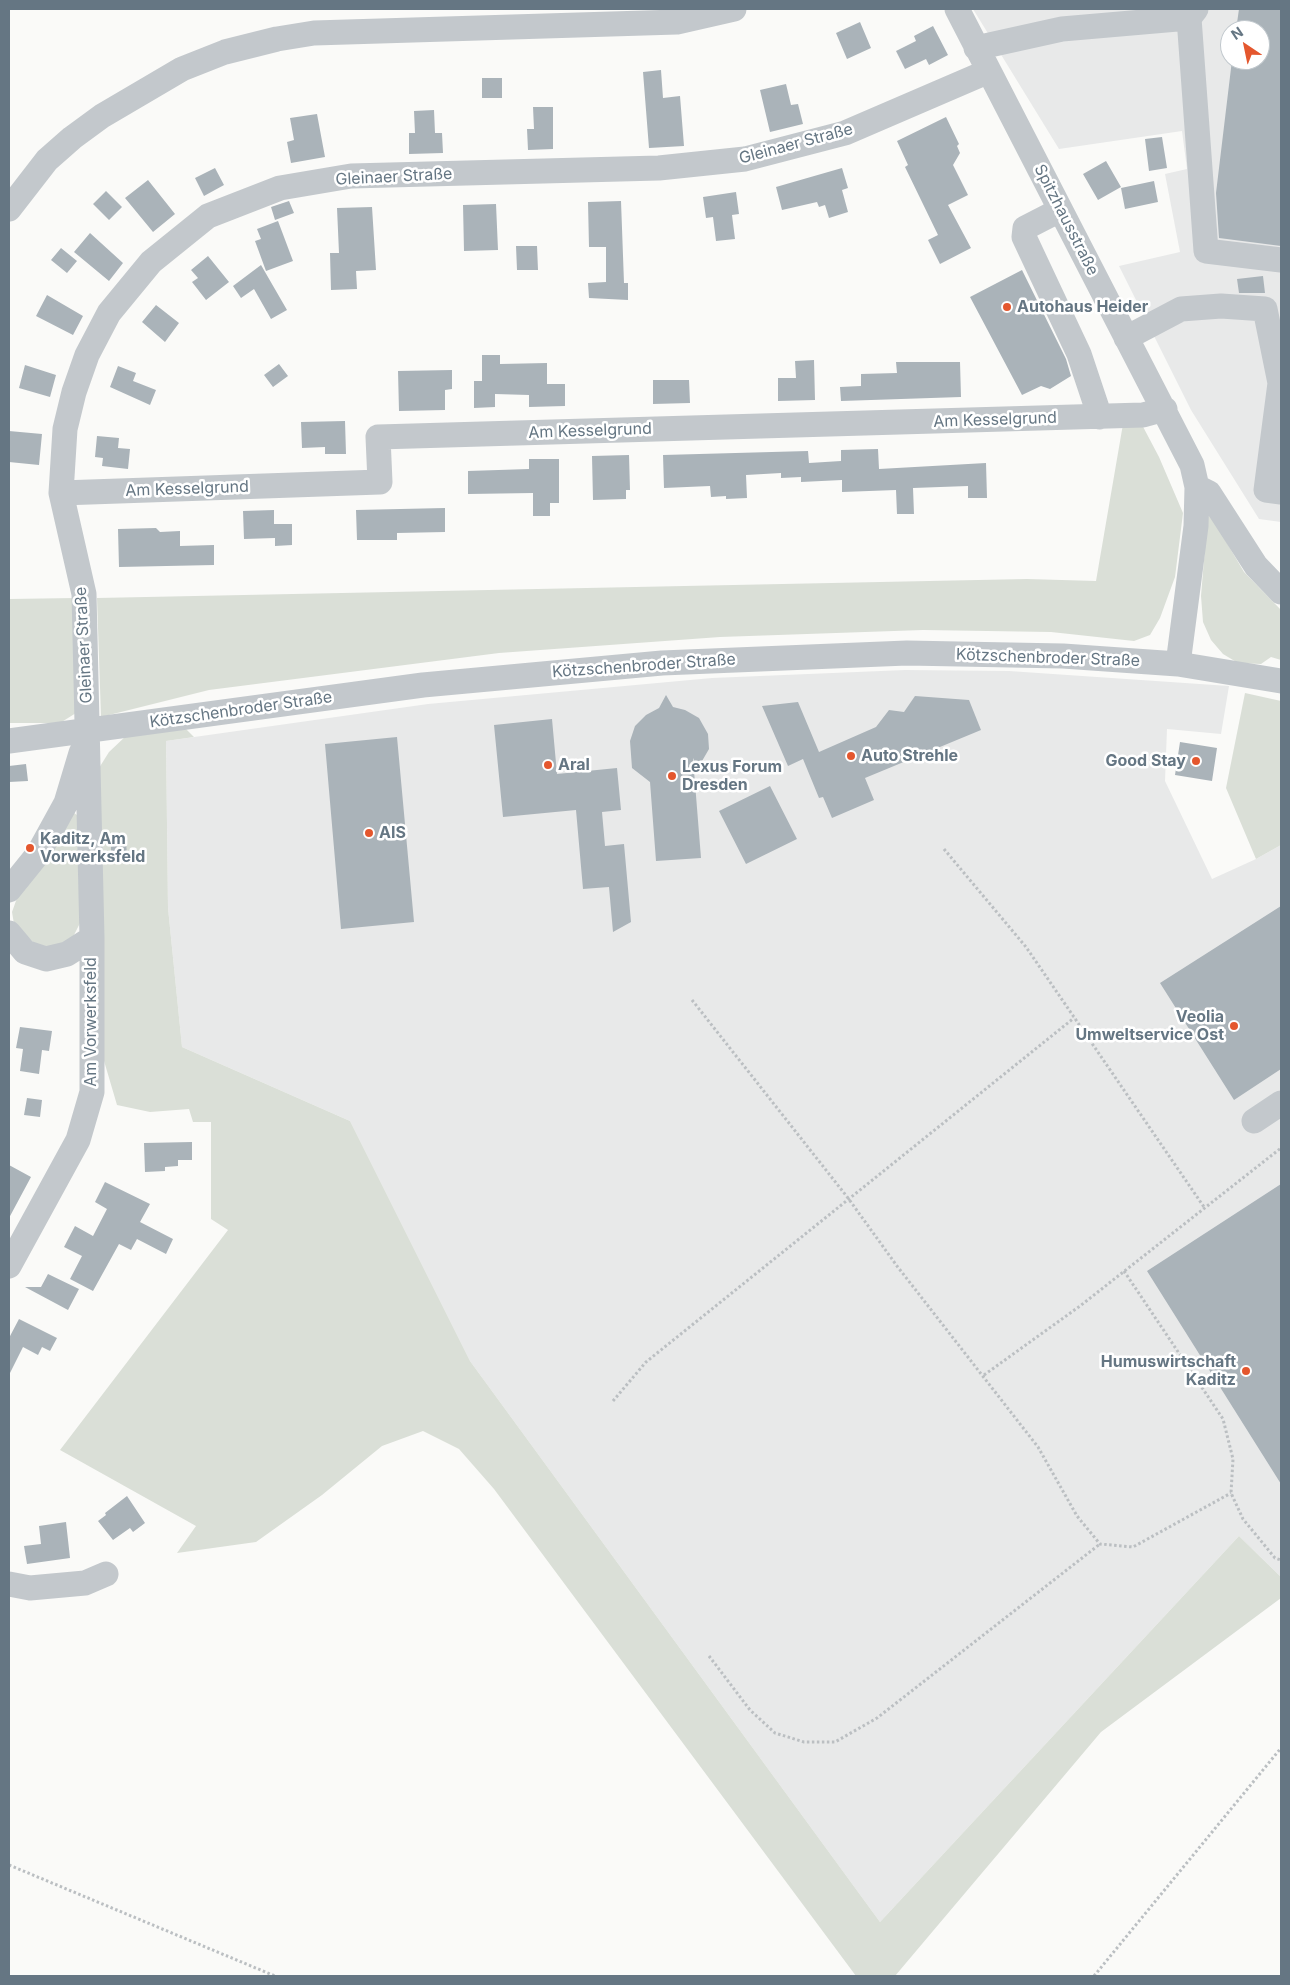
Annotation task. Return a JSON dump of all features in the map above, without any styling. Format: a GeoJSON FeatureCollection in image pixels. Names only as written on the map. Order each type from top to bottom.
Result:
{"type":"FeatureCollection","features":[{"type":"Feature","properties":{"kind":"street"},"geometry":{"type":"LineString","coordinates":[[9,209],[47,160],[72,138],[102,116],[182,69],[225,52],[277,39],[314,33],[677,22],[734,9]]}},
{"type":"Feature","properties":{"kind":"street","name":"Spitzhausstraße"},"geometry":{"type":"LineString","coordinates":[[956,9],[1192,465],[1197,487],[1196,526],[1178,664]]}},
{"type":"Feature","properties":{"kind":"street"},"geometry":{"type":"LineString","coordinates":[[976,48],[1062,29],[1193,13],[1206,251],[1281,260]]}},
{"type":"Feature","properties":{"kind":"street","name":"Gleinaer Straße"},"geometry":{"type":"LineString","coordinates":[[88,732],[84,594],[61,492],[65,429],[74,392],[91,346],[109,313],[151,262],[208,216],[280,188],[350,176],[659,168],[744,159],[845,133],[989,71]]}},
{"type":"Feature","properties":{"kind":"street"},"geometry":{"type":"LineString","coordinates":[[1060,210],[1025,228],[1024,237],[1079,354],[1100,417]]}},
{"type":"Feature","properties":{"kind":"street"},"geometry":{"type":"LineString","coordinates":[[1126,338],[1181,309],[1222,306],[1265,308],[1280,383],[1266,490],[1281,492]]}},
{"type":"Feature","properties":{"kind":"street","name":"Am Kesselgrund"},"geometry":{"type":"LineString","coordinates":[[61,492],[380,482],[378,437],[1100,417],[1143,415],[1164,409]]}},
{"type":"Feature","properties":{"kind":"street"},"geometry":{"type":"LineString","coordinates":[[1197,487],[1209,493],[1256,566],[1281,592]]}},
{"type":"Feature","properties":{"kind":"street","name":"Kötzschenbroder Straße"},"geometry":{"type":"LineString","coordinates":[[9,740],[88,732],[432,684],[662,663],[907,653],[1063,656],[1178,664],[1281,682]]}},
{"type":"Feature","properties":{"kind":"street"},"geometry":{"type":"LineString","coordinates":[[9,890],[38,854],[66,803],[88,732]]}},
{"type":"Feature","properties":{"kind":"street","name":"Am Vorwerksfeld"},"geometry":{"type":"LineString","coordinates":[[9,1266],[78,1140],[92,1092],[92,938],[88,732]]}},
{"type":"Feature","properties":{"kind":"street","name":"Am Vorwerksfeld"},"geometry":{"type":"LineString","coordinates":[[9,933],[25,952],[46,959],[67,954],[92,938]]}},
{"type":"Feature","properties":{"kind":"street"},"geometry":{"type":"LineString","coordinates":[[1254,1121],[1281,1103]]}},
{"type":"Feature","properties":{"kind":"street"},"geometry":{"type":"LineString","coordinates":[[9,1584],[30,1588],[85,1583],[106,1574]]}},
{"type":"Feature","properties":{"kind":"path"},"geometry":{"type":"LineString","coordinates":[[944,848],[1026,947],[1204,1207]]}},
{"type":"Feature","properties":{"kind":"path"},"geometry":{"type":"LineString","coordinates":[[692,1000],[984,1375],[1038,1447],[1077,1516],[1100,1544]]}},
{"type":"Feature","properties":{"kind":"path"},"geometry":{"type":"LineString","coordinates":[[613,1401],[646,1362],[1074,1018]]}},
{"type":"Feature","properties":{"kind":"path"},"geometry":{"type":"LineString","coordinates":[[984,1375],[1080,1306],[1281,1148]]}},
{"type":"Feature","properties":{"kind":"path"},"geometry":{"type":"LineString","coordinates":[[1124,1270],[1224,1419],[1233,1459],[1231,1493],[1244,1519],[1275,1558],[1281,1560]]}},
{"type":"Feature","properties":{"kind":"path"},"geometry":{"type":"LineString","coordinates":[[708,1656],[750,1710],[775,1732],[804,1742],[835,1742],[877,1718],[1100,1544],[1133,1547],[1231,1493]]}},
{"type":"Feature","properties":{"kind":"path"},"geometry":{"type":"LineString","coordinates":[[1094,1976],[1281,1748]]}},
{"type":"Feature","properties":{"kind":"path"},"geometry":{"type":"LineString","coordinates":[[9,1866],[274,1976]]}},
{"type":"Feature","properties":{"kind":"shaded area"},"geometry":{"type":"Polygon","coordinates":[[[973,9],[1281,9],[1281,522],[1259,519],[1191,410],[1119,266],[1180,252],[1165,174],[1187,169],[1182,131],[1059,149],[973,9]]]}},
{"type":"Feature","properties":{"kind":"shaded area"},"geometry":{"type":"Polygon","coordinates":[[[1140,421],[1159,457],[1183,513],[1175,577],[1160,618],[1150,635],[1134,641],[1051,632],[923,630],[720,637],[499,653],[209,690],[101,717],[97,598],[1027,579],[1096,581],[1123,424],[1140,421]]]}},
{"type":"Feature","properties":{"kind":"shaded area"},"geometry":{"type":"Polygon","coordinates":[[[1208,511],[1244,572],[1281,610],[1281,660],[1271,657],[1261,664],[1238,663],[1223,654],[1211,640],[1203,622],[1201,596],[1208,511]]]}},
{"type":"Feature","properties":{"kind":"shaded area"},"geometry":{"type":"Polygon","coordinates":[[[75,598],[76,713],[60,723],[9,723],[9,599],[75,598]]]}},
{"type":"Feature","properties":{"kind":"shaded area"},"geometry":{"type":"Polygon","coordinates":[[[905,670],[1009,671],[1229,686],[1221,734],[1167,729],[1165,781],[1212,879],[1256,859],[1281,845],[1281,1577],[1239,1536],[880,1922],[470,1361],[350,1121],[182,1047],[168,908],[166,741],[428,704],[712,678],[905,670]]]}},
{"type":"Feature","properties":{"kind":"shaded area"},"geometry":{"type":"Polygon","coordinates":[[[1245,693],[1281,701],[1281,845],[1256,859],[1226,788],[1245,693]]]}},
{"type":"Feature","properties":{"kind":"shaded area"},"geometry":{"type":"Polygon","coordinates":[[[181,724],[194,737],[166,741],[168,908],[182,1047],[350,1121],[470,1361],[880,1922],[1239,1536],[1281,1577],[1281,1598],[1101,1732],[895,1976],[856,1976],[494,1489],[459,1449],[423,1431],[382,1446],[322,1495],[256,1542],[177,1553],[196,1526],[60,1450],[228,1230],[211,1219],[211,1122],[193,1122],[189,1109],[150,1112],[117,1105],[102,1054],[99,768],[109,752],[127,735],[181,724]]]}},
{"type":"Feature","properties":{"kind":"shaded area"},"geometry":{"type":"Polygon","coordinates":[[[74,813],[77,815],[80,923],[74,935],[63,945],[39,948],[14,924],[12,912],[17,898],[74,813]]]}},
{"type":"Feature","properties":{"kind":"building"},"geometry":{"type":"Polygon","coordinates":[[[1239,9],[1281,9],[1281,246],[1219,238],[1216,193],[1231,70],[1270,70],[1270,20],[1237,20],[1239,9]]]}},
{"type":"Feature","properties":{"kind":"building"},"geometry":{"type":"Polygon","coordinates":[[[860,22],[871,48],[847,59],[836,33],[860,22]]]}},
{"type":"Feature","properties":{"kind":"building"},"geometry":{"type":"Polygon","coordinates":[[[933,26],[948,55],[929,65],[926,59],[905,69],[896,51],[916,41],[914,36],[933,26]]]}},
{"type":"Feature","properties":{"kind":"building"},"geometry":{"type":"Polygon","coordinates":[[[661,70],[663,98],[680,96],[684,146],[649,148],[643,72],[661,70]]]}},
{"type":"Feature","properties":{"kind":"building"},"geometry":{"type":"Polygon","coordinates":[[[482,78],[502,78],[502,98],[482,98],[482,78]]]}},
{"type":"Feature","properties":{"kind":"building"},"geometry":{"type":"Polygon","coordinates":[[[786,84],[791,105],[798,104],[803,124],[770,132],[760,90],[786,84]]]}},
{"type":"Feature","properties":{"kind":"building"},"geometry":{"type":"Polygon","coordinates":[[[533,107],[553,107],[553,149],[528,150],[527,129],[534,129],[533,107]]]}},
{"type":"Feature","properties":{"kind":"building"},"geometry":{"type":"Polygon","coordinates":[[[434,110],[435,133],[442,133],[443,153],[409,154],[409,133],[415,133],[414,111],[434,110]]]}},
{"type":"Feature","properties":{"kind":"building"},"geometry":{"type":"Polygon","coordinates":[[[317,114],[325,157],[291,163],[287,142],[294,140],[290,118],[317,114]]]}},
{"type":"Feature","properties":{"kind":"building"},"geometry":{"type":"Polygon","coordinates":[[[946,117],[959,144],[957,146],[960,153],[953,165],[968,195],[948,205],[971,248],[940,264],[928,240],[938,235],[905,167],[908,165],[897,141],[946,117]]]}},
{"type":"Feature","properties":{"kind":"building"},"geometry":{"type":"Polygon","coordinates":[[[1162,137],[1167,168],[1149,171],[1145,139],[1162,137]]]}},
{"type":"Feature","properties":{"kind":"building"},"geometry":{"type":"Polygon","coordinates":[[[1106,161],[1121,187],[1098,200],[1083,174],[1106,161]]]}},
{"type":"Feature","properties":{"kind":"building"},"geometry":{"type":"Polygon","coordinates":[[[215,168],[224,185],[204,196],[195,178],[215,168]]]}},
{"type":"Feature","properties":{"kind":"building"},"geometry":{"type":"Polygon","coordinates":[[[842,168],[848,188],[842,190],[848,212],[829,218],[825,205],[819,207],[817,202],[782,210],[776,187],[842,168]]]}},
{"type":"Feature","properties":{"kind":"building"},"geometry":{"type":"Polygon","coordinates":[[[148,180],[175,214],[153,232],[125,198],[148,180]]]}},
{"type":"Feature","properties":{"kind":"building"},"geometry":{"type":"Polygon","coordinates":[[[1154,181],[1158,202],[1125,209],[1121,188],[1154,181]]]}},
{"type":"Feature","properties":{"kind":"building"},"geometry":{"type":"Polygon","coordinates":[[[106,191],[122,207],[109,220],[93,204],[106,191]]]}},
{"type":"Feature","properties":{"kind":"building"},"geometry":{"type":"Polygon","coordinates":[[[736,192],[739,214],[732,215],[735,239],[716,241],[713,217],[706,218],[703,197],[736,192]]]}},
{"type":"Feature","properties":{"kind":"building"},"geometry":{"type":"Polygon","coordinates":[[[289,201],[294,213],[275,220],[271,207],[289,201]]]}},
{"type":"Feature","properties":{"kind":"building"},"geometry":{"type":"Polygon","coordinates":[[[621,201],[624,283],[628,283],[628,300],[589,298],[588,283],[606,282],[606,247],[589,247],[588,202],[621,201]]]}},
{"type":"Feature","properties":{"kind":"building"},"geometry":{"type":"Polygon","coordinates":[[[496,204],[498,250],[464,251],[463,205],[496,204]]]}},
{"type":"Feature","properties":{"kind":"building"},"geometry":{"type":"Polygon","coordinates":[[[372,207],[376,270],[356,271],[357,289],[331,290],[330,253],[339,253],[337,208],[372,207]]]}},
{"type":"Feature","properties":{"kind":"building"},"geometry":{"type":"Polygon","coordinates":[[[278,221],[293,261],[266,271],[255,241],[261,239],[257,229],[278,221]]]}},
{"type":"Feature","properties":{"kind":"building"},"geometry":{"type":"Polygon","coordinates":[[[90,233],[123,263],[109,281],[74,252],[90,233]]]}},
{"type":"Feature","properties":{"kind":"building"},"geometry":{"type":"Polygon","coordinates":[[[516,246],[537,246],[538,270],[517,270],[516,246]]]}},
{"type":"Feature","properties":{"kind":"building"},"geometry":{"type":"Polygon","coordinates":[[[61,248],[77,261],[67,273],[51,260],[61,248]]]}},
{"type":"Feature","properties":{"kind":"building"},"geometry":{"type":"Polygon","coordinates":[[[208,256],[229,282],[206,300],[192,282],[198,278],[191,270],[208,256]]]}},
{"type":"Feature","properties":{"kind":"building"},"geometry":{"type":"Polygon","coordinates":[[[261,265],[287,310],[271,319],[254,289],[241,298],[233,286],[261,265]]]}},
{"type":"Feature","properties":{"kind":"building"},"geometry":{"type":"Polygon","coordinates":[[[1022,270],[1066,359],[1071,376],[1050,389],[1041,386],[1022,395],[970,297],[1022,270]]]}},
{"type":"Feature","properties":{"kind":"building"},"geometry":{"type":"Polygon","coordinates":[[[1263,276],[1265,293],[1239,293],[1237,279],[1263,276]]]}},
{"type":"Feature","properties":{"kind":"building"},"geometry":{"type":"Polygon","coordinates":[[[47,295],[83,316],[73,335],[36,316],[47,295]]]}},
{"type":"Feature","properties":{"kind":"building"},"geometry":{"type":"Polygon","coordinates":[[[156,305],[179,323],[165,342],[142,322],[156,305]]]}},
{"type":"Feature","properties":{"kind":"building"},"geometry":{"type":"Polygon","coordinates":[[[482,355],[500,355],[500,364],[547,363],[547,384],[565,384],[565,406],[529,407],[529,395],[495,394],[495,407],[474,408],[474,381],[482,381],[482,355]]]}},
{"type":"Feature","properties":{"kind":"building"},"geometry":{"type":"Polygon","coordinates":[[[814,360],[815,400],[778,401],[778,378],[796,378],[795,361],[814,360]]]}},
{"type":"Feature","properties":{"kind":"building"},"geometry":{"type":"Polygon","coordinates":[[[896,362],[960,362],[961,397],[841,401],[840,387],[861,386],[861,374],[897,373],[896,362]]]}},
{"type":"Feature","properties":{"kind":"building"},"geometry":{"type":"Polygon","coordinates":[[[279,364],[288,376],[273,387],[264,375],[279,364]]]}},
{"type":"Feature","properties":{"kind":"building"},"geometry":{"type":"Polygon","coordinates":[[[25,365],[56,375],[50,397],[19,388],[25,365]]]}},
{"type":"Feature","properties":{"kind":"building"},"geometry":{"type":"Polygon","coordinates":[[[118,366],[136,373],[133,381],[156,390],[150,405],[110,387],[118,366]]]}},
{"type":"Feature","properties":{"kind":"building"},"geometry":{"type":"Polygon","coordinates":[[[452,370],[452,389],[445,390],[445,410],[399,411],[398,371],[452,370]]]}},
{"type":"Feature","properties":{"kind":"building"},"geometry":{"type":"Polygon","coordinates":[[[653,380],[689,380],[690,403],[653,404],[653,380]]]}},
{"type":"Feature","properties":{"kind":"building"},"geometry":{"type":"Polygon","coordinates":[[[345,421],[346,454],[325,454],[325,447],[302,448],[301,422],[345,421]]]}},
{"type":"Feature","properties":{"kind":"building"},"geometry":{"type":"Polygon","coordinates":[[[9,431],[42,434],[39,465],[9,462],[9,431]]]}},
{"type":"Feature","properties":{"kind":"building"},"geometry":{"type":"Polygon","coordinates":[[[97,436],[119,438],[118,448],[130,449],[128,469],[102,466],[103,458],[95,457],[97,436]]]}},
{"type":"Feature","properties":{"kind":"building"},"geometry":{"type":"Polygon","coordinates":[[[878,449],[879,469],[986,463],[987,498],[968,498],[968,486],[913,488],[914,514],[897,514],[896,490],[842,492],[842,480],[801,482],[801,477],[781,478],[781,473],[746,475],[747,498],[726,499],[726,496],[711,497],[710,486],[664,488],[663,455],[808,451],[809,463],[841,461],[841,450],[878,449]]]}},
{"type":"Feature","properties":{"kind":"building"},"geometry":{"type":"Polygon","coordinates":[[[629,455],[630,490],[626,490],[626,499],[593,500],[592,456],[629,455]]]}},
{"type":"Feature","properties":{"kind":"building"},"geometry":{"type":"Polygon","coordinates":[[[529,459],[559,459],[559,503],[550,503],[550,516],[533,516],[533,493],[468,494],[468,471],[529,469],[529,459]]]}},
{"type":"Feature","properties":{"kind":"building"},"geometry":{"type":"Polygon","coordinates":[[[445,508],[445,532],[397,533],[397,540],[357,540],[356,510],[445,508]]]}},
{"type":"Feature","properties":{"kind":"building"},"geometry":{"type":"Polygon","coordinates":[[[274,510],[274,524],[292,524],[292,545],[275,546],[275,538],[244,539],[243,511],[274,510]]]}},
{"type":"Feature","properties":{"kind":"building"},"geometry":{"type":"Polygon","coordinates":[[[156,528],[160,532],[180,531],[180,546],[214,545],[214,565],[119,567],[118,529],[156,528]]]}},
{"type":"Feature","properties":{"kind":"building"},"geometry":{"type":"Polygon","coordinates":[[[666,695],[673,707],[685,710],[699,718],[708,734],[709,749],[698,768],[693,758],[701,858],[656,861],[650,782],[632,768],[630,741],[635,726],[646,715],[659,708],[666,695]]]}},
{"type":"Feature","properties":{"kind":"building","name":"Auto Strehle"},"geometry":{"type":"Polygon","coordinates":[[[915,696],[969,700],[981,730],[865,778],[874,800],[832,818],[823,797],[819,798],[803,759],[788,766],[762,706],[798,702],[819,752],[876,727],[889,710],[904,712],[915,696]]]}},
{"type":"Feature","properties":{"kind":"building"},"geometry":{"type":"Polygon","coordinates":[[[552,719],[557,774],[617,768],[621,810],[602,812],[605,846],[624,844],[631,922],[613,932],[609,887],[583,889],[576,810],[503,817],[494,725],[552,719]]]}},
{"type":"Feature","properties":{"kind":"building","name":"AIS"},"geometry":{"type":"Polygon","coordinates":[[[397,737],[414,922],[341,929],[325,744],[397,737]]]}},
{"type":"Feature","properties":{"kind":"building","name":"Good Stay"},"geometry":{"type":"Polygon","coordinates":[[[1180,742],[1217,748],[1212,781],[1175,775],[1180,742]]]}},
{"type":"Feature","properties":{"kind":"building"},"geometry":{"type":"Polygon","coordinates":[[[26,764],[28,781],[9,782],[9,766],[26,764]]]}},
{"type":"Feature","properties":{"kind":"building"},"geometry":{"type":"Polygon","coordinates":[[[770,786],[797,839],[746,864],[719,811],[770,786]]]}},
{"type":"Feature","properties":{"kind":"building"},"geometry":{"type":"Polygon","coordinates":[[[126,841],[127,856],[111,857],[111,842],[126,841]]]}},
{"type":"Feature","properties":{"kind":"building","name":"Veolia Umweltservice Ost"},"geometry":{"type":"Polygon","coordinates":[[[1281,906],[1281,1069],[1234,1100],[1160,983],[1281,906]]]}},
{"type":"Feature","properties":{"kind":"building"},"geometry":{"type":"Polygon","coordinates":[[[20,1027],[52,1031],[49,1051],[42,1050],[39,1074],[20,1071],[23,1049],[16,1048],[20,1027]]]}},
{"type":"Feature","properties":{"kind":"building"},"geometry":{"type":"Polygon","coordinates":[[[27,1098],[42,1100],[40,1117],[24,1115],[27,1098]]]}},
{"type":"Feature","properties":{"kind":"building"},"geometry":{"type":"Polygon","coordinates":[[[192,1142],[192,1160],[178,1160],[178,1166],[165,1167],[165,1171],[145,1172],[144,1143],[192,1142]]]}},
{"type":"Feature","properties":{"kind":"building"},"geometry":{"type":"Polygon","coordinates":[[[9,1165],[31,1177],[9,1218],[9,1165]]]}},
{"type":"Feature","properties":{"kind":"building"},"geometry":{"type":"Polygon","coordinates":[[[105,1182],[150,1204],[140,1222],[173,1239],[166,1254],[137,1239],[131,1250],[119,1244],[93,1291],[70,1279],[82,1256],[64,1247],[75,1226],[93,1236],[107,1209],[95,1202],[105,1182]]]}},
{"type":"Feature","properties":{"kind":"building","name":"Humuswirtschaft Kaditz"},"geometry":{"type":"Polygon","coordinates":[[[1281,1184],[1281,1484],[1147,1271],[1281,1184]]]}},
{"type":"Feature","properties":{"kind":"building"},"geometry":{"type":"Polygon","coordinates":[[[48,1274],[79,1289],[68,1310],[25,1287],[41,1287],[48,1274]]]}},
{"type":"Feature","properties":{"kind":"building"},"geometry":{"type":"Polygon","coordinates":[[[19,1319],[57,1338],[50,1351],[42,1347],[38,1355],[23,1347],[9,1375],[9,1338],[19,1319]]]}},
{"type":"Feature","properties":{"kind":"building"},"geometry":{"type":"Polygon","coordinates":[[[127,1496],[145,1523],[133,1532],[130,1528],[113,1540],[98,1521],[127,1496]]]}},
{"type":"Feature","properties":{"kind":"building"},"geometry":{"type":"Polygon","coordinates":[[[66,1522],[70,1558],[27,1564],[24,1546],[41,1544],[39,1526],[66,1522]]]}},
{"type":"Feature","properties":{"kind":"place","name":"Autohaus Heider"},"geometry":{"type":"Point","coordinates":[1007,307]}},
{"type":"Feature","properties":{"kind":"place","name":"Auto Strehle"},"geometry":{"type":"Point","coordinates":[851,756]}},
{"type":"Feature","properties":{"kind":"place","name":"Good Stay"},"geometry":{"type":"Point","coordinates":[1196,761]}},
{"type":"Feature","properties":{"kind":"place","name":"Aral"},"geometry":{"type":"Point","coordinates":[548,765]}},
{"type":"Feature","properties":{"kind":"place","name":"Lexus Forum Dresden"},"geometry":{"type":"Point","coordinates":[672,776]}},
{"type":"Feature","properties":{"kind":"place","name":"AIS"},"geometry":{"type":"Point","coordinates":[369,833]}},
{"type":"Feature","properties":{"kind":"place","name":"Kaditz, Am Vorwerksfeld"},"geometry":{"type":"Point","coordinates":[30,848]}},
{"type":"Feature","properties":{"kind":"place","name":"Veolia Umweltservice Ost"},"geometry":{"type":"Point","coordinates":[1234,1026]}},
{"type":"Feature","properties":{"kind":"place","name":"Humuswirtschaft Kaditz"},"geometry":{"type":"Point","coordinates":[1246,1371]}}]}
